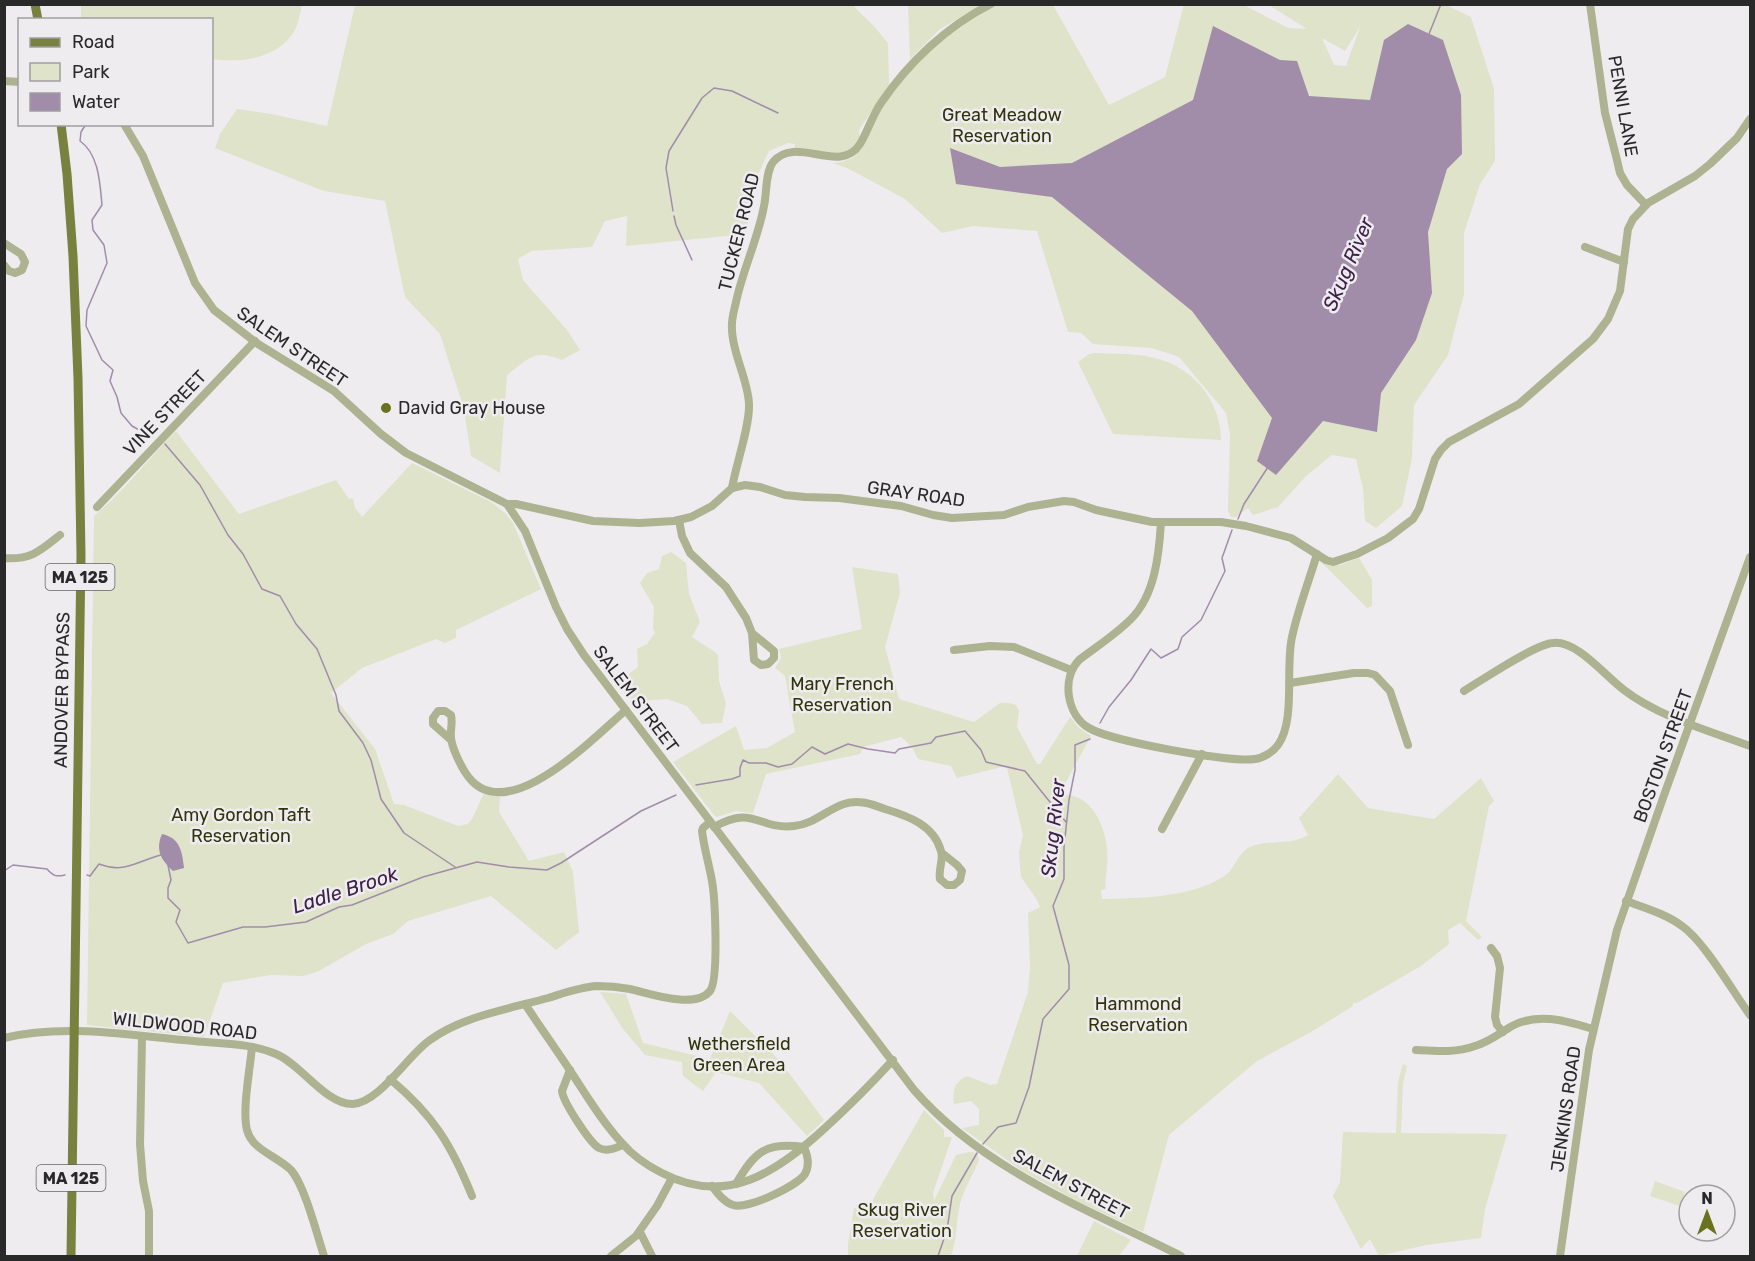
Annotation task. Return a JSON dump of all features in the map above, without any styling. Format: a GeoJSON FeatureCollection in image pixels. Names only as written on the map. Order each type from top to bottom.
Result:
{"type":"FeatureCollection","features":[{"type":"Feature","properties":{"kind":"main road","name":"ANDOVER BYPASS"},"geometry":{"type":"LineString","coordinates":[[61,126],[73,256],[81,555],[70,1257]]}},
{"type":"Feature","properties":{"kind":"street","name":"TUCKER ROAD"},"geometry":{"type":"LineString","coordinates":[[732,488],[746,429],[749,404],[731,326],[739,288],[760,225],[772,164],[789,152],[837,157],[850,154],[860,144],[869,123],[892,88],[914,63],[958,23],[991,4]]}},
{"type":"Feature","properties":{"kind":"street","name":"PENNI LANE"},"geometry":{"type":"LineString","coordinates":[[1590,4],[1605,114],[1618,166],[1627,185],[1646,205]]}},
{"type":"Feature","properties":{"kind":"street"},"geometry":{"type":"LineString","coordinates":[[1646,205],[1695,176],[1710,164],[1737,138],[1750,118]]}},
{"type":"Feature","properties":{"kind":"street","name":"SALEM STREET"},"geometry":{"type":"LineString","coordinates":[[125,126],[143,156],[195,283],[214,310],[255,341],[334,391],[381,434],[406,453],[507,504],[525,531],[567,628],[712,824],[932,1110],[965,1139],[1041,1188],[1181,1257]]}},
{"type":"Feature","properties":{"kind":"street","name":"GRAY ROAD"},"geometry":{"type":"LineString","coordinates":[[732,488],[749,485],[785,495],[839,498],[900,506],[952,518],[1004,515],[1051,502],[1074,502],[1096,510],[1161,522],[1221,522],[1246,526],[1291,538],[1326,560],[1333,561],[1357,555],[1388,538],[1413,519],[1419,509],[1435,459],[1449,442],[1519,404],[1593,339],[1615,306],[1620,291],[1628,229],[1633,219],[1646,205]]}},
{"type":"Feature","properties":{"kind":"street"},"geometry":{"type":"LineString","coordinates":[[4,243],[21,254],[25,262],[22,270],[15,273],[9,271],[4,265]]}},
{"type":"Feature","properties":{"kind":"street"},"geometry":{"type":"LineString","coordinates":[[1585,247],[1624,262]]}},
{"type":"Feature","properties":{"kind":"street","name":"VINE STREET"},"geometry":{"type":"LineString","coordinates":[[98,507],[255,341]]}},
{"type":"Feature","properties":{"kind":"street"},"geometry":{"type":"LineString","coordinates":[[507,504],[593,521],[640,523],[679,520],[701,513],[717,503],[732,488]]}},
{"type":"Feature","properties":{"kind":"street"},"geometry":{"type":"LineString","coordinates":[[679,520],[681,536],[690,554],[726,587],[753,633]]}},
{"type":"Feature","properties":{"kind":"street"},"geometry":{"type":"LineString","coordinates":[[1161,522],[1157,563],[1142,604],[1131,620],[1079,660],[1071,670],[1069,691],[1078,717],[1088,728],[1112,737],[1228,759],[1256,759],[1274,750],[1281,740],[1286,725],[1292,639],[1317,554]]}},
{"type":"Feature","properties":{"kind":"street"},"geometry":{"type":"LineString","coordinates":[[4,558],[20,558],[36,554],[60,535]]}},
{"type":"Feature","properties":{"kind":"street","name":"BOSTON STREET"},"geometry":{"type":"LineString","coordinates":[[1608,966],[1626,901],[1750,557]]}},
{"type":"Feature","properties":{"kind":"street"},"geometry":{"type":"LineString","coordinates":[[1464,691],[1545,644],[1561,643],[1578,650],[1606,676],[1639,701],[1750,746]]}},
{"type":"Feature","properties":{"kind":"street"},"geometry":{"type":"LineString","coordinates":[[954,650],[990,646],[1014,647],[1071,670]]}},
{"type":"Feature","properties":{"kind":"street"},"geometry":{"type":"LineString","coordinates":[[1290,683],[1354,673],[1375,675],[1390,691],[1408,745]]}},
{"type":"Feature","properties":{"kind":"street"},"geometry":{"type":"LineString","coordinates":[[451,740],[465,772],[473,781],[491,791],[508,792],[540,779],[557,769],[626,710]]}},
{"type":"Feature","properties":{"kind":"street"},"geometry":{"type":"LineString","coordinates":[[1162,829],[1202,754]]}},
{"type":"Feature","properties":{"kind":"street"},"geometry":{"type":"LineString","coordinates":[[712,824],[744,817],[779,826],[797,826],[815,820],[842,805],[858,802],[914,819],[932,834],[942,854]]}},
{"type":"Feature","properties":{"kind":"street","name":"WILDWOOD ROAD"},"geometry":{"type":"LineString","coordinates":[[4,1038],[21,1034],[73,1030],[252,1047],[284,1057],[327,1093],[341,1102],[354,1104],[377,1092],[424,1044],[444,1031],[472,1019],[578,989],[598,986],[627,988],[685,1000],[700,998],[710,992],[715,969],[713,900],[712,882],[702,831],[703,828],[712,824]]}},
{"type":"Feature","properties":{"kind":"street"},"geometry":{"type":"LineString","coordinates":[[1626,901],[1670,918],[1685,927],[1700,944],[1750,1015]]}},
{"type":"Feature","properties":{"kind":"street"},"geometry":{"type":"LineString","coordinates":[[1491,948],[1499,964],[1495,1017],[1497,1025],[1503,1032]]}},
{"type":"Feature","properties":{"kind":"street","name":"JENKINS ROAD"},"geometry":{"type":"LineString","coordinates":[[1560,1257],[1593,1029],[1608,966]]}},
{"type":"Feature","properties":{"kind":"street"},"geometry":{"type":"LineString","coordinates":[[525,1004],[595,1109],[623,1144],[647,1165],[684,1183],[712,1186],[736,1184],[774,1169],[804,1147],[841,1114],[893,1060]]}},
{"type":"Feature","properties":{"kind":"street"},"geometry":{"type":"LineString","coordinates":[[1416,1050],[1467,1049],[1486,1042],[1521,1022],[1541,1018],[1563,1020],[1593,1029]]}},
{"type":"Feature","properties":{"kind":"street"},"geometry":{"type":"LineString","coordinates":[[142,1037],[140,1144],[143,1181],[149,1210],[149,1257]]}},
{"type":"Feature","properties":{"kind":"street"},"geometry":{"type":"LineString","coordinates":[[252,1047],[246,1112],[247,1131],[256,1145],[282,1162],[295,1176],[324,1257]]}},
{"type":"Feature","properties":{"kind":"street"},"geometry":{"type":"LineString","coordinates":[[570,1070],[562,1091],[570,1110],[594,1144],[600,1149],[615,1148],[623,1144]]}},
{"type":"Feature","properties":{"kind":"street"},"geometry":{"type":"LineString","coordinates":[[390,1079],[408,1094],[435,1123],[455,1156],[472,1196]]}},
{"type":"Feature","properties":{"kind":"street"},"geometry":{"type":"LineString","coordinates":[[736,1184],[746,1166],[763,1152],[781,1145],[804,1147]]}},
{"type":"Feature","properties":{"kind":"street"},"geometry":{"type":"LineString","coordinates":[[712,1186],[721,1198],[734,1205],[746,1206],[755,1203],[802,1178],[808,1165],[804,1147]]}},
{"type":"Feature","properties":{"kind":"street"},"geometry":{"type":"LineString","coordinates":[[610,1257],[640,1232],[672,1178]]}},
{"type":"Feature","properties":{"kind":"street"},"geometry":{"type":"LineString","coordinates":[[640,1232],[652,1257]]}},
{"type":"Feature","properties":{"kind":"green space"},"geometry":{"type":"Polygon","coordinates":[[[81,4],[302,5],[296,28],[280,46],[259,57],[236,60],[213,59],[213,18],[81,18],[81,4]]]}},
{"type":"Feature","properties":{"kind":"green space","name":"Great Meadow Reservation"},"geometry":{"type":"Polygon","coordinates":[[[1184,4],[1244,5],[1288,28],[1307,29],[1269,5],[1446,5],[1471,17],[1494,89],[1495,161],[1480,184],[1464,233],[1464,294],[1448,355],[1414,405],[1412,458],[1402,506],[1376,528],[1365,521],[1363,488],[1356,459],[1332,455],[1306,476],[1278,507],[1253,515],[1248,508],[1236,517],[1231,517],[1228,511],[1230,435],[1226,413],[1179,357],[1152,348],[1093,344],[1081,333],[1068,332],[1037,231],[973,226],[942,233],[905,199],[833,163],[854,157],[864,145],[879,113],[892,93],[927,52],[965,20],[995,5],[1053,5],[1109,105],[1165,77],[1184,4]],[[1360,27],[1345,51],[1322,38],[1334,65],[1346,66],[1360,27]]]}},
{"type":"Feature","properties":{"kind":"green space"},"geometry":{"type":"Polygon","coordinates":[[[355,5],[854,5],[888,43],[889,85],[859,130],[857,141],[849,150],[835,154],[795,148],[795,144],[788,143],[769,151],[756,179],[746,234],[626,246],[627,216],[605,221],[592,247],[531,251],[518,259],[523,280],[567,330],[580,350],[562,360],[545,355],[532,357],[507,375],[500,473],[471,456],[464,409],[440,334],[405,297],[385,201],[324,191],[215,148],[220,134],[237,109],[327,126],[355,5]]]}},
{"type":"Feature","properties":{"kind":"green space"},"geometry":{"type":"Polygon","coordinates":[[[908,5],[982,5],[940,29],[910,59],[908,5]]]}},
{"type":"Feature","properties":{"kind":"green space"},"geometry":{"type":"Polygon","coordinates":[[[1094,353],[1148,356],[1181,369],[1193,378],[1210,399],[1220,426],[1221,440],[1113,434],[1078,362],[1094,353]]]}},
{"type":"Feature","properties":{"kind":"green space","name":"Amy Gordon Taft Reservation"},"geometry":{"type":"Polygon","coordinates":[[[176,431],[239,514],[336,480],[349,499],[353,498],[355,508],[362,517],[412,463],[491,502],[513,523],[541,589],[456,630],[456,638],[445,643],[436,639],[362,668],[331,693],[375,749],[394,804],[404,805],[458,826],[468,824],[472,819],[484,793],[500,797],[499,812],[529,861],[564,852],[573,872],[579,932],[556,950],[491,896],[408,921],[393,934],[366,944],[317,972],[303,976],[270,975],[223,983],[204,1037],[87,1025],[94,516],[116,496],[176,431]]]}},
{"type":"Feature","properties":{"kind":"green space"},"geometry":{"type":"Polygon","coordinates":[[[671,552],[686,563],[689,594],[700,622],[692,637],[718,655],[719,681],[726,703],[722,723],[702,724],[687,706],[667,699],[640,701],[624,696],[626,676],[638,667],[637,649],[647,644],[655,633],[653,628],[654,607],[640,583],[647,573],[659,569],[662,556],[671,552]]]}},
{"type":"Feature","properties":{"kind":"green space"},"geometry":{"type":"Polygon","coordinates":[[[1359,558],[1372,580],[1372,606],[1367,608],[1321,562],[1340,565],[1359,558]]]}},
{"type":"Feature","properties":{"kind":"green space","name":"Hammond Reservation"},"geometry":{"type":"Polygon","coordinates":[[[852,567],[898,574],[900,593],[885,647],[899,699],[974,722],[1000,703],[1016,705],[1019,711],[1017,727],[1037,764],[1040,764],[1070,717],[1079,728],[1091,736],[1060,793],[1084,801],[1091,807],[1100,822],[1106,839],[1107,857],[1106,889],[1101,890],[1102,899],[1164,896],[1195,889],[1227,874],[1242,853],[1250,847],[1264,843],[1295,840],[1308,835],[1299,818],[1338,774],[1368,808],[1434,819],[1481,778],[1494,801],[1489,806],[1466,921],[1482,937],[1478,940],[1460,923],[1448,930],[1449,944],[1421,966],[1357,1003],[1353,1003],[1353,1006],[1311,1032],[1257,1061],[1169,1135],[1143,1232],[1077,1201],[1021,1170],[962,1128],[979,1125],[979,1109],[971,1101],[954,1104],[953,1099],[957,1084],[967,1076],[990,1085],[997,1084],[1028,992],[1030,967],[1028,913],[1040,907],[1021,877],[1019,852],[1023,835],[1007,768],[1002,767],[957,778],[951,766],[918,759],[912,747],[901,737],[863,747],[860,754],[766,774],[753,813],[736,811],[717,817],[673,762],[736,726],[744,750],[767,748],[795,732],[785,676],[775,668],[781,658],[779,649],[862,629],[852,567]]]}},
{"type":"Feature","properties":{"kind":"green space","name":"Wethersfield Green Area"},"geometry":{"type":"Polygon","coordinates":[[[600,992],[626,994],[643,1043],[710,1059],[730,1011],[780,1061],[824,1120],[807,1136],[759,1083],[716,1072],[703,1091],[683,1076],[682,1062],[645,1055],[623,1029],[600,992]]]}},
{"type":"Feature","properties":{"kind":"green space"},"geometry":{"type":"Polygon","coordinates":[[[1403,1064],[1407,1066],[1403,1083],[1401,1133],[1507,1134],[1485,1209],[1481,1238],[1426,1245],[1379,1256],[1370,1239],[1361,1249],[1333,1196],[1340,1182],[1343,1132],[1396,1133],[1398,1082],[1403,1064]]]}},
{"type":"Feature","properties":{"kind":"green space","name":"Skug River Reservation"},"geometry":{"type":"Polygon","coordinates":[[[924,1110],[944,1130],[944,1137],[952,1137],[933,1193],[934,1201],[956,1155],[977,1153],[979,1160],[960,1204],[951,1256],[848,1256],[854,1208],[867,1210],[924,1110]]]}},
{"type":"Feature","properties":{"kind":"green space"},"geometry":{"type":"Polygon","coordinates":[[[1655,1181],[1677,1189],[1677,1205],[1650,1196],[1655,1181]]]}},
{"type":"Feature","properties":{"kind":"green space"},"geometry":{"type":"Polygon","coordinates":[[[1094,1221],[1131,1240],[1119,1256],[1077,1256],[1094,1221]]]}},
{"type":"Feature","properties":{"kind":"water"},"geometry":{"type":"Polygon","coordinates":[[[1408,24],[1443,40],[1461,95],[1462,154],[1447,169],[1428,232],[1432,293],[1416,340],[1381,393],[1377,432],[1323,421],[1276,475],[1257,461],[1272,418],[1192,311],[1052,197],[956,184],[950,148],[1000,167],[1072,163],[1193,100],[1213,26],[1280,60],[1297,61],[1309,96],[1370,100],[1384,40],[1408,24]]]}},
{"type":"Feature","properties":{"kind":"water"},"geometry":{"type":"Polygon","coordinates":[[[162,834],[173,839],[179,846],[184,868],[173,871],[162,859],[159,845],[162,834]]]}},
{"type":"Feature","properties":{"kind":"waterway","name":"Skug River"},"geometry":{"type":"LineString","coordinates":[[1429,34],[1441,4]]}},
{"type":"Feature","properties":{"kind":"waterway"},"geometry":{"type":"LineString","coordinates":[[673,211],[666,168],[669,151],[702,98],[714,88],[732,91],[778,113]]}},
{"type":"Feature","properties":{"kind":"waterway"},"geometry":{"type":"LineString","coordinates":[[85,126],[80,141],[95,161],[102,205],[92,220],[93,230],[104,245],[107,263],[87,310],[86,326],[102,360],[113,370],[110,381],[121,413],[132,426],[152,437]]}},
{"type":"Feature","properties":{"kind":"waterway"},"geometry":{"type":"LineString","coordinates":[[674,216],[692,260]]}},
{"type":"Feature","properties":{"kind":"waterway"},"geometry":{"type":"LineString","coordinates":[[165,444],[200,485],[262,589],[280,596],[296,624],[317,649],[336,695],[339,711],[363,743],[371,760],[381,799],[404,833],[455,867]]}},
{"type":"Feature","properties":{"kind":"waterway","name":"Skug River"},"geometry":{"type":"LineString","coordinates":[[1238,519],[1244,504],[1268,467]]}},
{"type":"Feature","properties":{"kind":"waterway","name":"Skug River"},"geometry":{"type":"LineString","coordinates":[[1100,723],[1151,649],[1161,658],[1178,649],[1182,637],[1201,620],[1225,571],[1222,558],[1232,530]]}},
{"type":"Feature","properties":{"kind":"waterway","name":"Ladle Brook"},"geometry":{"type":"LineString","coordinates":[[696,785],[740,776],[743,760],[778,767],[792,764],[812,747],[825,754],[848,744],[895,753],[899,749],[931,743],[936,737],[965,731],[981,750],[986,762],[1025,771],[1066,822]]}},
{"type":"Feature","properties":{"kind":"waterway","name":"Skug River"},"geometry":{"type":"LineString","coordinates":[[983,1144],[998,1127],[1016,1123],[1029,1087],[1043,1019],[1069,989],[1069,965],[1053,906],[1064,879],[1064,847],[1075,770],[1075,745],[1090,739]]}},
{"type":"Feature","properties":{"kind":"waterway","name":"Ladle Brook"},"geometry":{"type":"LineString","coordinates":[[168,865],[171,880],[168,898],[180,910],[176,922],[188,943],[243,927],[306,922],[339,907],[352,905],[423,877],[477,862],[547,870],[641,811],[676,795]]}},
{"type":"Feature","properties":{"kind":"waterway","name":"Ladle Brook"},"geometry":{"type":"LineString","coordinates":[[87,875],[90,876],[99,864],[116,868],[131,866],[161,855]]}},
{"type":"Feature","properties":{"kind":"waterway","name":"Ladle Brook"},"geometry":{"type":"LineString","coordinates":[[4,871],[13,865],[47,869],[55,875],[65,875]]}},
{"type":"Feature","properties":{"kind":"waterway","name":"Skug River"},"geometry":{"type":"LineString","coordinates":[[938,1256],[947,1230],[952,1196],[977,1153]]}},
{"type":"Feature","properties":{"kind":"place","name":"David Gray House"},"geometry":{"type":"Point","coordinates":[386,408]}},
{"type":"Feature","properties":{"kind":"park label","name":"Mary French Reservation"},"geometry":{"type":"Point","coordinates":[842,694]}}]}
